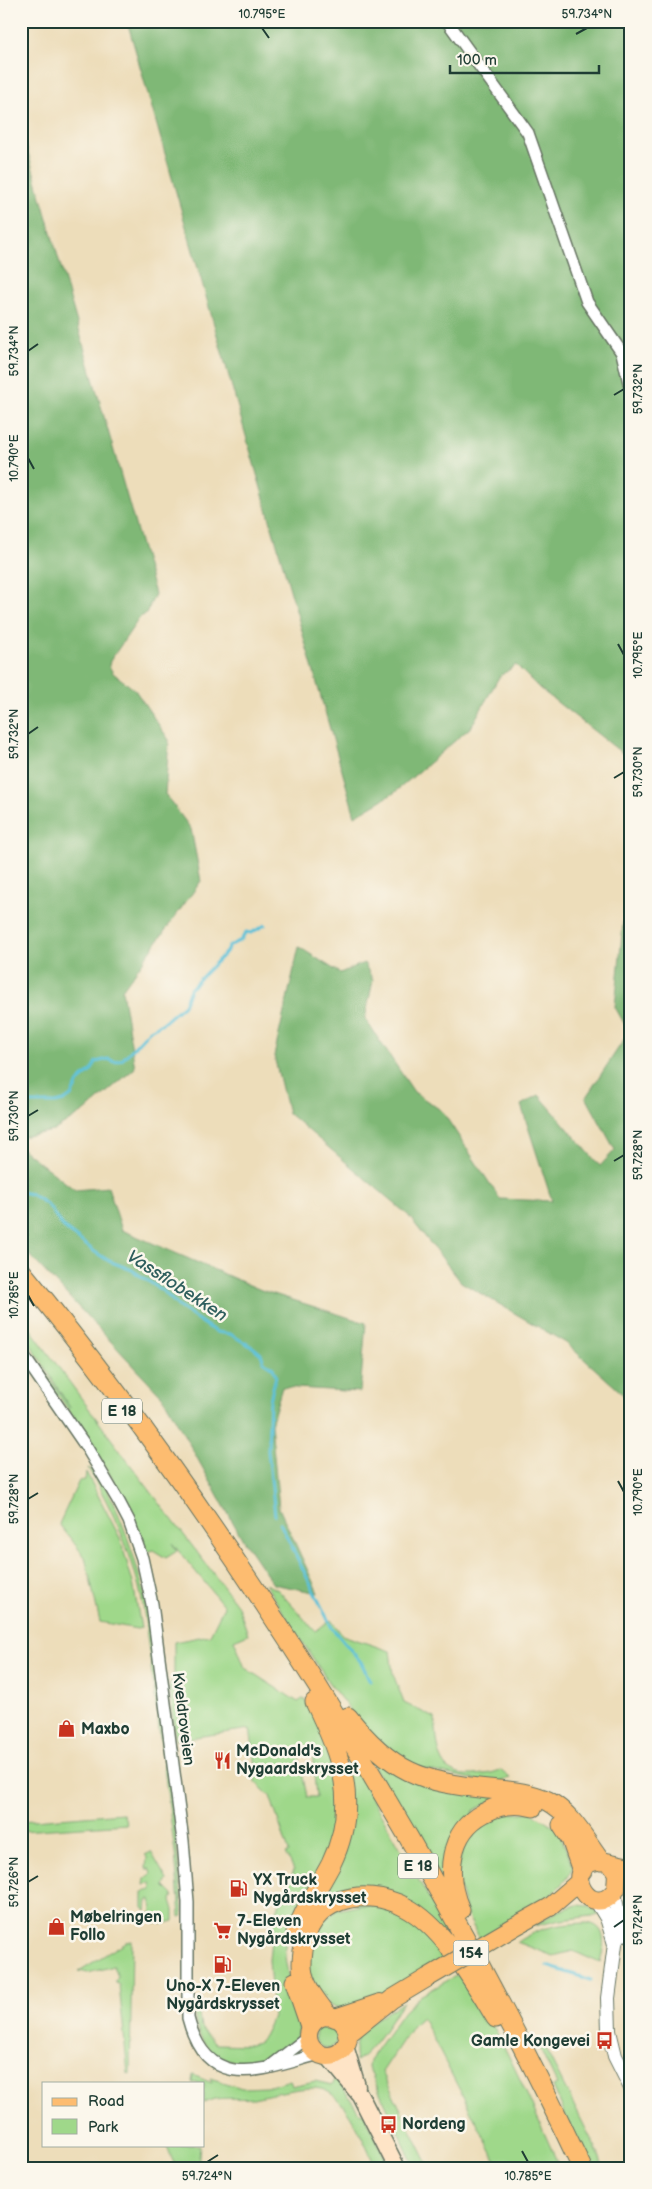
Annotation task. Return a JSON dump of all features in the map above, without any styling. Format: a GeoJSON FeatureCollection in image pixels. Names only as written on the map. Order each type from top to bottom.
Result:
{"type":"FeatureCollection","features":[{"type":"Feature","properties":{"kind":"highway","name":"E 18"},"geometry":{"type":"LineString","coordinates":[[21,1271],[97,1367],[188,1490],[295,1650],[399,1820],[488,1979],[582,2168]]}},
{"type":"Feature","properties":{"kind":"highway","name":"E 18"},"geometry":{"type":"LineString","coordinates":[[21,1282],[94,1373],[181,1493],[304,1678],[463,1945],[574,2168]]}},
{"type":"Feature","properties":{"kind":"highway","name":"E 18"},"geometry":{"type":"LineString","coordinates":[[295,1650],[356,1728],[395,1765],[437,1782],[518,1792],[547,1801],[570,1818],[606,1863]]}},
{"type":"Feature","properties":{"kind":"highway","name":"E 18"},"geometry":{"type":"LineString","coordinates":[[304,1678],[336,1746],[343,1769],[347,1795],[341,1839],[331,1863],[299,1925],[293,1944],[292,1963],[294,1978],[309,2031]]}},
{"type":"Feature","properties":{"kind":"highway","name":"E 18"},"geometry":{"type":"LineString","coordinates":[[488,1979],[456,1901],[452,1883],[452,1855],[456,1840],[465,1827],[485,1812],[508,1804],[527,1805],[541,1809],[562,1825],[571,1839],[580,1876]]}},
{"type":"Feature","properties":{"kind":"highway","name":"E 18"},"geometry":{"type":"LineString","coordinates":[[332,2017],[310,1991],[303,1974],[304,1943],[308,1929],[318,1916],[335,1902],[366,1896],[386,1899],[406,1907],[425,1921],[445,1942],[468,1972],[521,2061]]}},
{"type":"Feature","properties":{"kind":"main road","name":"154"},"geometry":{"type":"LineString","coordinates":[[324,2055],[338,2053],[346,2040],[392,1999],[550,1907],[590,1863],[606,1863]]}},
{"type":"Feature","properties":{"kind":"main road"},"geometry":{"type":"LineString","coordinates":[[606,1863],[631,1867]]}},
{"type":"Feature","properties":{"kind":"main road"},"geometry":{"type":"LineString","coordinates":[[606,1863],[617,1873],[620,1889]]}},
{"type":"Feature","properties":{"kind":"main road"},"geometry":{"type":"LineString","coordinates":[[580,1876],[582,1891],[592,1899]]}},
{"type":"Feature","properties":{"kind":"main road","name":"154"},"geometry":{"type":"LineString","coordinates":[[550,1907],[608,1898],[620,1889]]}},
{"type":"Feature","properties":{"kind":"main road","name":"154"},"geometry":{"type":"LineString","coordinates":[[309,2031],[318,2019],[332,2017],[392,1999]]}},
{"type":"Feature","properties":{"kind":"main road"},"geometry":{"type":"LineString","coordinates":[[332,2017],[344,2024],[346,2040],[360,2095],[397,2168]]}},
{"type":"Feature","properties":{"kind":"main road"},"geometry":{"type":"LineString","coordinates":[[309,2031],[311,2047],[324,2055],[360,2095]]}},
{"type":"Feature","properties":{"kind":"street"},"geometry":{"type":"LineString","coordinates":[[447,21],[528,133],[587,302],[622,353],[631,391]]}},
{"type":"Feature","properties":{"kind":"street","name":"Kveldroveien"},"geometry":{"type":"LineString","coordinates":[[21,1352],[110,1485],[128,1521],[147,1575],[183,1841],[189,1924],[187,2005],[192,2031],[208,2056],[218,2064],[238,2071],[266,2070],[324,2055]]}},
{"type":"Feature","properties":{"kind":"street"},"geometry":{"type":"LineString","coordinates":[[620,1889],[619,1938],[608,1998],[609,2037],[618,2063],[631,2088]]}},
{"type":"Feature","properties":{"kind":"street"},"geometry":{"type":"LineString","coordinates":[[592,1899],[607,1918],[619,1938]]}},
{"type":"Feature","properties":{"kind":"street"},"geometry":{"type":"LineString","coordinates":[[266,2070],[309,2031]]}},
{"type":"Feature","properties":{"kind":"green space"},"geometry":{"type":"Polygon","coordinates":[[[127,21],[631,21],[631,760],[539,688],[516,665],[499,677],[471,727],[394,793],[355,816],[127,21]]]}},
{"type":"Feature","properties":{"kind":"green space"},"geometry":{"type":"Polygon","coordinates":[[[21,128],[155,594],[146,614],[140,617],[110,661],[109,666],[113,673],[135,690],[169,740],[165,794],[191,829],[201,881],[122,990],[135,1068],[85,1111],[53,1131],[21,1137],[21,128]]]}},
{"type":"Feature","properties":{"kind":"green space"},"geometry":{"type":"Polygon","coordinates":[[[631,842],[631,1408],[622,1393],[566,1343],[461,1282],[408,1215],[288,1113],[274,1056],[299,947],[340,973],[364,963],[373,980],[365,1019],[414,1092],[442,1111],[500,1199],[552,1201],[521,1105],[539,1095],[600,1166],[615,1150],[586,1097],[629,1032],[615,1007],[631,842]]]}},
{"type":"Feature","properties":{"kind":"green space"},"geometry":{"type":"Polygon","coordinates":[[[21,1148],[75,1190],[108,1187],[122,1230],[261,1290],[366,1323],[360,1392],[282,1387],[271,1424],[279,1508],[318,1593],[273,1584],[243,1540],[163,1397],[21,1246],[21,1148]]]}},
{"type":"Feature","properties":{"kind":"green space"},"geometry":{"type":"Polygon","coordinates":[[[21,1316],[123,1455],[238,1606],[248,1634],[234,1640],[245,1668],[298,1702],[304,1698],[324,1735],[336,1764],[338,1778],[336,1832],[292,1923],[285,1946],[287,1969],[297,2008],[299,2030],[296,2038],[287,2049],[276,2057],[263,2062],[249,2064],[223,2059],[211,2051],[202,2040],[195,2020],[194,2007],[198,2008],[201,2028],[216,2044],[251,2045],[258,2043],[264,2036],[273,2016],[269,1960],[273,1919],[294,1870],[285,1855],[289,1852],[270,1796],[255,1782],[256,1766],[250,1729],[175,1740],[169,1685],[174,1680],[174,1642],[210,1635],[224,1606],[172,1543],[177,1551],[166,1558],[153,1550],[146,1552],[126,1500],[75,1420],[21,1342],[21,1337],[70,1408],[21,1329],[21,1316]],[[297,1747],[307,1797],[316,1797],[312,1749],[297,1747]]]}},
{"type":"Feature","properties":{"kind":"green space"},"geometry":{"type":"Polygon","coordinates":[[[88,1468],[97,1475],[106,1488],[115,1507],[138,1570],[146,1600],[174,1814],[183,1916],[180,1917],[175,1853],[143,1605],[134,1569],[122,1534],[88,1468]]]}},
{"type":"Feature","properties":{"kind":"green space"},"geometry":{"type":"Polygon","coordinates":[[[86,1472],[120,1538],[133,1583],[141,1628],[137,1629],[100,1622],[85,1557],[59,1524],[79,1481],[85,1480],[86,1472]]]}},
{"type":"Feature","properties":{"kind":"green space"},"geometry":{"type":"Polygon","coordinates":[[[265,1584],[278,1590],[315,1631],[331,1620],[342,1635],[390,1651],[393,1674],[404,1703],[435,1718],[441,1758],[452,1771],[461,1775],[473,1775],[500,1770],[510,1778],[496,1784],[413,1767],[365,1730],[329,1683],[265,1584]]]}},
{"type":"Feature","properties":{"kind":"green space"},"geometry":{"type":"Polygon","coordinates":[[[351,1729],[389,1766],[506,1794],[474,1810],[450,1894],[351,1729]]]}},
{"type":"Feature","properties":{"kind":"green space"},"geometry":{"type":"Polygon","coordinates":[[[348,1757],[459,1950],[398,1898],[312,1915],[324,1885],[348,1757]]]}},
{"type":"Feature","properties":{"kind":"green space"},"geometry":{"type":"Polygon","coordinates":[[[531,1812],[557,1828],[573,1866],[567,1878],[546,1899],[533,1909],[480,1939],[467,1915],[456,1873],[468,1833],[488,1816],[531,1812]]]}},
{"type":"Feature","properties":{"kind":"green space"},"geometry":{"type":"Polygon","coordinates":[[[123,1813],[127,1824],[21,1831],[21,1821],[123,1813]]]}},
{"type":"Feature","properties":{"kind":"green space"},"geometry":{"type":"Polygon","coordinates":[[[151,1852],[167,1880],[164,1886],[173,1895],[171,1900],[174,1910],[174,1921],[162,1924],[155,1923],[147,1914],[152,1913],[151,1899],[147,1901],[146,1911],[143,1908],[143,1892],[152,1890],[151,1883],[144,1885],[145,1879],[151,1874],[150,1869],[146,1869],[147,1857],[145,1855],[151,1852]]]}},
{"type":"Feature","properties":{"kind":"green space"},"geometry":{"type":"Polygon","coordinates":[[[346,1903],[402,1909],[452,1956],[361,2005],[342,2008],[330,2006],[307,1971],[314,1928],[346,1903]]]}},
{"type":"Feature","properties":{"kind":"green space"},"geometry":{"type":"Polygon","coordinates":[[[577,1905],[590,1906],[599,1915],[534,1926],[558,1911],[577,1905]]]}},
{"type":"Feature","properties":{"kind":"green space"},"geometry":{"type":"Polygon","coordinates":[[[587,1923],[599,1928],[602,1933],[603,1950],[600,1963],[573,1951],[553,1956],[517,1942],[533,1933],[550,1927],[587,1923]]]}},
{"type":"Feature","properties":{"kind":"green space"},"geometry":{"type":"Polygon","coordinates":[[[132,1941],[130,2075],[128,2074],[119,1985],[115,1982],[118,1977],[114,1966],[88,1973],[79,1971],[126,1942],[132,1941]]]}},
{"type":"Feature","properties":{"kind":"green space"},"geometry":{"type":"Polygon","coordinates":[[[461,1973],[490,2020],[560,2168],[500,2168],[422,2017],[414,2024],[382,2072],[430,2168],[415,2168],[368,2067],[369,2060],[404,2011],[420,1996],[461,1973]]]}},
{"type":"Feature","properties":{"kind":"green space"},"geometry":{"type":"Polygon","coordinates":[[[403,2002],[370,2049],[356,2061],[355,2049],[361,2032],[375,2019],[403,2002]]]}},
{"type":"Feature","properties":{"kind":"green space"},"geometry":{"type":"Polygon","coordinates":[[[327,2024],[336,2027],[339,2036],[336,2045],[327,2048],[318,2045],[315,2036],[318,2027],[327,2024]]]}},
{"type":"Feature","properties":{"kind":"green space"},"geometry":{"type":"Polygon","coordinates":[[[540,2038],[599,2155],[603,2168],[588,2168],[553,2086],[557,2084],[536,2040],[540,2038]]]}},
{"type":"Feature","properties":{"kind":"green space"},"geometry":{"type":"Polygon","coordinates":[[[193,2075],[212,2083],[210,2078],[242,2088],[267,2087],[290,2080],[292,2086],[315,2081],[332,2085],[335,2080],[339,2082],[359,2112],[364,2113],[390,2168],[376,2168],[361,2134],[347,2111],[330,2093],[321,2089],[306,2088],[253,2098],[221,2098],[205,2103],[205,2082],[192,2082],[193,2075]]]}},
{"type":"Feature","properties":{"kind":"green space"},"geometry":{"type":"Polygon","coordinates":[[[166,2146],[200,2146],[198,2168],[176,2168],[166,2146]]]}},
{"type":"Feature","properties":{"kind":"waterway"},"geometry":{"type":"LineString","coordinates":[[21,1103],[56,1103],[64,1101],[71,1096],[79,1081],[91,1071],[96,1062],[108,1059],[115,1062],[123,1059],[150,1030],[163,1023],[184,1005],[190,989],[226,952],[229,946],[241,940],[246,932],[251,933],[265,925]]}},
{"type":"Feature","properties":{"kind":"waterway","name":"Vassflobekken"},"geometry":{"type":"LineString","coordinates":[[21,1192],[31,1194],[48,1205],[63,1227],[95,1252],[109,1261],[132,1270],[164,1292],[179,1307],[216,1332],[230,1334],[254,1348],[261,1354],[264,1362],[273,1368],[276,1376],[270,1400],[268,1451],[275,1515]]}},
{"type":"Feature","properties":{"kind":"waterway","name":"Vassflobekken"},"geometry":{"type":"LineString","coordinates":[[280,1523],[332,1628],[361,1662],[370,1681]]}},
{"type":"Feature","properties":{"kind":"waterway"},"geometry":{"type":"LineString","coordinates":[[547,1966],[591,1980]]}},
{"type":"Feature","properties":{"kind":"place","name":"Maxbo"},"geometry":{"type":"Point","coordinates":[67,1729]}},
{"type":"Feature","properties":{"kind":"place","name":"McDonald's Nygaardskrysset"},"geometry":{"type":"Point","coordinates":[222,1760]}},
{"type":"Feature","properties":{"kind":"place","name":"YX Truck Nygårdskrysset"},"geometry":{"type":"Point","coordinates":[239,1889]}},
{"type":"Feature","properties":{"kind":"place","name":"Møbelringen Follo"},"geometry":{"type":"Point","coordinates":[56,1926]}},
{"type":"Feature","properties":{"kind":"place","name":"7-Eleven Nygårdskrysset"},"geometry":{"type":"Point","coordinates":[223,1930]}},
{"type":"Feature","properties":{"kind":"place","name":"Uno-X 7-Eleven Nygårdskrysset"},"geometry":{"type":"Point","coordinates":[223,1964]}},
{"type":"Feature","properties":{"kind":"place","name":"Gamle Kongevei"},"geometry":{"type":"Point","coordinates":[604,2041]}},
{"type":"Feature","properties":{"kind":"place","name":"Nordeng"},"geometry":{"type":"Point","coordinates":[388,2124]}}]}
